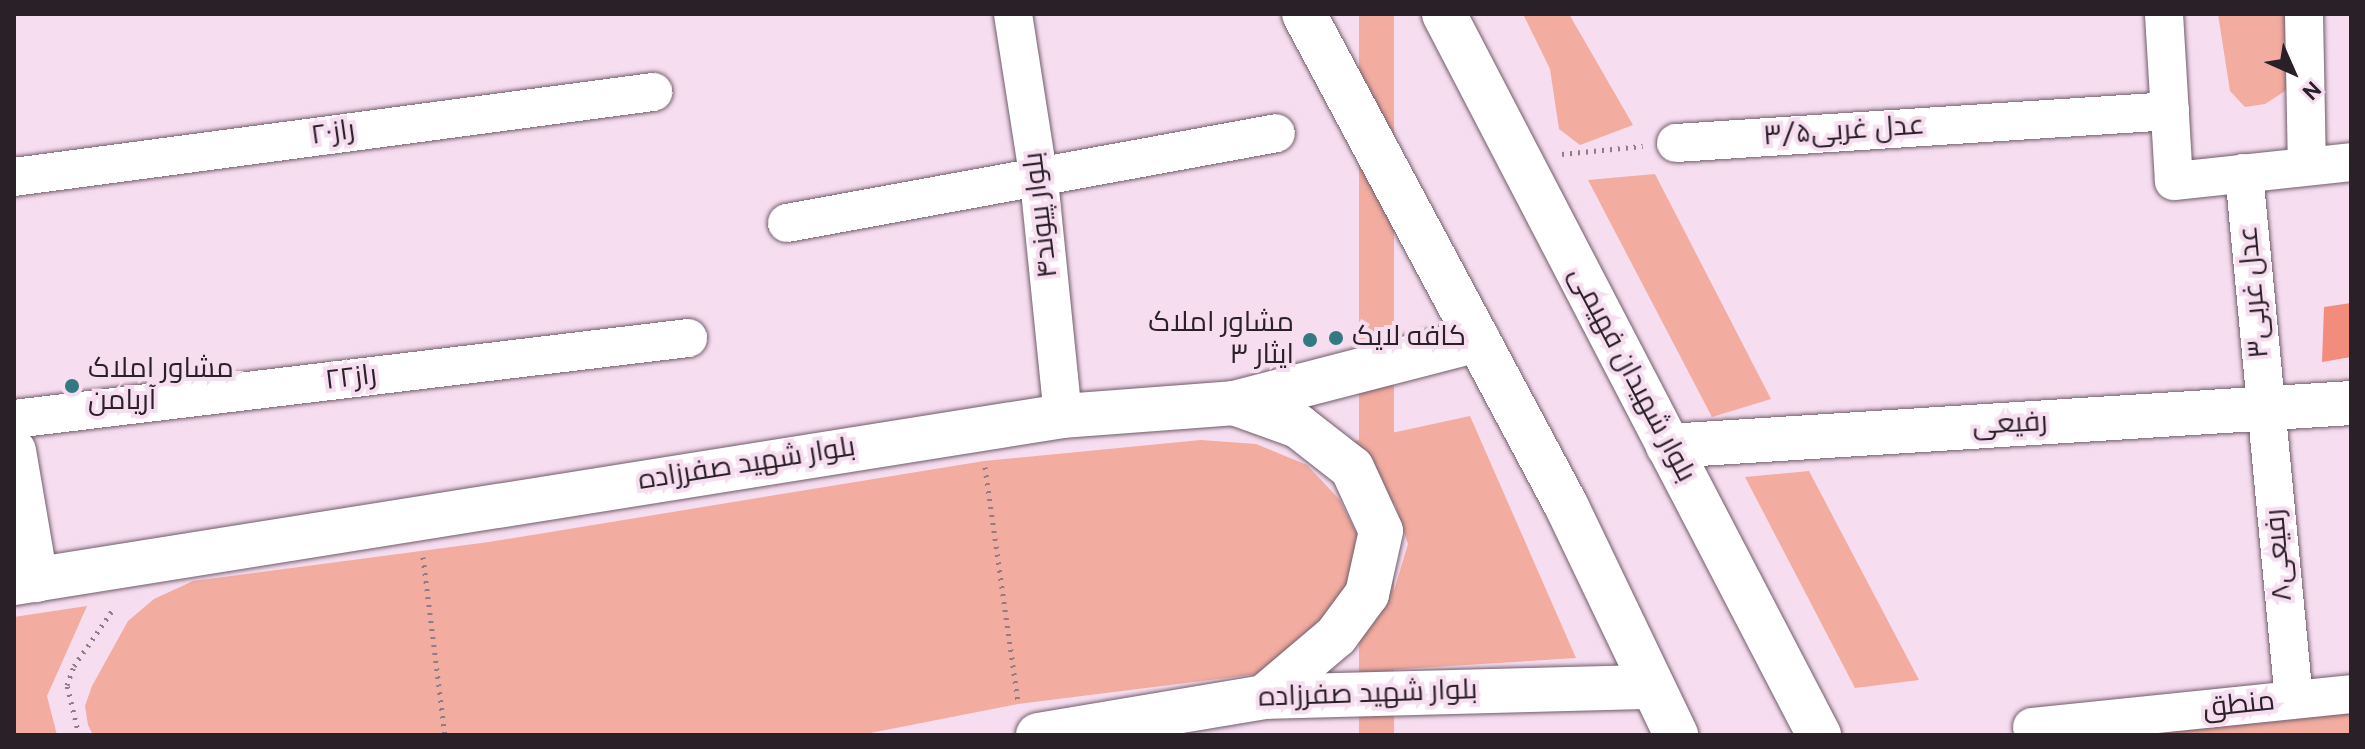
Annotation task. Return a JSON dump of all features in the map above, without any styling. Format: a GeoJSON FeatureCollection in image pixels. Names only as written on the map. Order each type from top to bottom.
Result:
{"type":"FeatureCollection","features":[{"type":"Feature","properties":{"kind":"street","name":"بلوار پیوند۴"},"geometry":{"type":"LineString","coordinates":[[1013,14],[1039,180],[1063,416]]}},
{"type":"Feature","properties":{"kind":"street"},"geometry":{"type":"LineString","coordinates":[[1304,14],[1566,505],[1676,735]]}},
{"type":"Feature","properties":{"kind":"street","name":"بلوار شهیدان فهیمی"},"geometry":{"type":"LineString","coordinates":[[1444,14],[1819,735]]}},
{"type":"Feature","properties":{"kind":"street"},"geometry":{"type":"LineString","coordinates":[[2164,14],[2174,181],[2351,162]]}},
{"type":"Feature","properties":{"kind":"street"},"geometry":{"type":"LineString","coordinates":[[2304,14],[2307,166]]}},
{"type":"Feature","properties":{"kind":"street","name":"راز۲۰"},"geometry":{"type":"LineString","coordinates":[[14,177],[653,92]]}},
{"type":"Feature","properties":{"kind":"street","name":"عدل غربی۳/۵"},"geometry":{"type":"LineString","coordinates":[[1676,143],[2170,111]]}},
{"type":"Feature","properties":{"kind":"street"},"geometry":{"type":"LineString","coordinates":[[787,223],[1039,180],[1276,133]]}},
{"type":"Feature","properties":{"kind":"street","name":"عدل غربی۳"},"geometry":{"type":"LineString","coordinates":[[2244,173],[2267,410]]}},
{"type":"Feature","properties":{"kind":"street","name":"راز۲۲"},"geometry":{"type":"LineString","coordinates":[[14,419],[688,338]]}},
{"type":"Feature","properties":{"kind":"street","name":"بلوار شهید صفرزاده"},"geometry":{"type":"LineString","coordinates":[[25,582],[1063,416],[1234,403],[1478,340]]}},
{"type":"Feature","properties":{"kind":"street"},"geometry":{"type":"LineString","coordinates":[[1234,403],[1298,426],[1352,468],[1381,531],[1367,594],[1336,636],[1264,697]]}},
{"type":"Feature","properties":{"kind":"street","name":"رفیعی"},"geometry":{"type":"LineString","coordinates":[[1668,446],[2351,403]]}},
{"type":"Feature","properties":{"kind":"street","name":"۸رفیعی"},"geometry":{"type":"LineString","coordinates":[[2267,410],[2294,700]]}},
{"type":"Feature","properties":{"kind":"street"},"geometry":{"type":"LineString","coordinates":[[14,451],[25,582]]}},
{"type":"Feature","properties":{"kind":"street","name":"بلوار شهید صفرزاده"},"geometry":{"type":"LineString","coordinates":[[1048,730],[1264,697],[1652,687]]}},
{"type":"Feature","properties":{"kind":"street","name":"منطق"},"geometry":{"type":"LineString","coordinates":[[2032,727],[2351,694]]}},
{"type":"Feature","properties":{"kind":"path"},"geometry":{"type":"LineString","coordinates":[[1518,159],[1676,143]]}},
{"type":"Feature","properties":{"kind":"path"},"geometry":{"type":"LineString","coordinates":[[984,428],[984,461],[1048,730]]}},
{"type":"Feature","properties":{"kind":"path"},"geometry":{"type":"LineString","coordinates":[[422,517],[445,735]]}},
{"type":"Feature","properties":{"kind":"path"},"geometry":{"type":"LineString","coordinates":[[79,735],[67,685],[80,655],[123,596]]}},
{"type":"Feature","properties":{"kind":"shaded area"},"geometry":{"type":"Polygon","coordinates":[[[1359,14],[1394,14],[1394,735],[1359,735],[1359,14]]]}},
{"type":"Feature","properties":{"kind":"shaded area"},"geometry":{"type":"Polygon","coordinates":[[[1523,14],[1569,14],[1633,125],[1580,145],[1559,129],[1550,69],[1523,14]]]}},
{"type":"Feature","properties":{"kind":"shaded area"},"geometry":{"type":"Polygon","coordinates":[[[2218,14],[2292,14],[2293,78],[2285,91],[2265,104],[2245,107],[2230,91],[2218,14]]]}},
{"type":"Feature","properties":{"kind":"shaded area"},"geometry":{"type":"Polygon","coordinates":[[[1655,174],[1771,399],[1712,417],[1588,180],[1655,174]]]}},
{"type":"Feature","properties":{"kind":"shaded area"},"geometry":{"type":"Polygon","coordinates":[[[2351,303],[2351,357],[2322,362],[2324,307],[2351,303]]]}},
{"type":"Feature","properties":{"kind":"shaded area"},"geometry":{"type":"Polygon","coordinates":[[[1470,416],[1576,658],[1370,671],[1408,544],[1381,462],[1350,442],[1470,416]]]}},
{"type":"Feature","properties":{"kind":"shaded area"},"geometry":{"type":"Polygon","coordinates":[[[1201,440],[1256,444],[1307,465],[1339,499],[1359,537],[1342,605],[1274,672],[1018,704],[860,735],[93,735],[88,725],[85,706],[92,686],[128,621],[154,599],[193,581],[489,542],[984,461],[1201,440]]]}},
{"type":"Feature","properties":{"kind":"shaded area"},"geometry":{"type":"Polygon","coordinates":[[[1809,471],[1919,680],[1855,688],[1745,477],[1809,471]]]}},
{"type":"Feature","properties":{"kind":"shaded area"},"geometry":{"type":"Polygon","coordinates":[[[87,606],[47,696],[57,735],[14,735],[14,617],[87,606]]]}},
{"type":"Feature","properties":{"kind":"shaded area"},"geometry":{"type":"Polygon","coordinates":[[[2351,710],[2351,735],[2140,735],[2351,710]]]}},
{"type":"Feature","properties":{"kind":"place","name":"کافه لایک"},"geometry":{"type":"Point","coordinates":[1336,338]}},
{"type":"Feature","properties":{"kind":"place","name":"مشاور املاک ایثار ۳"},"geometry":{"type":"Point","coordinates":[1310,340]}},
{"type":"Feature","properties":{"kind":"place","name":"مشاور املاک آریامن"},"geometry":{"type":"Point","coordinates":[72,386]}}]}
